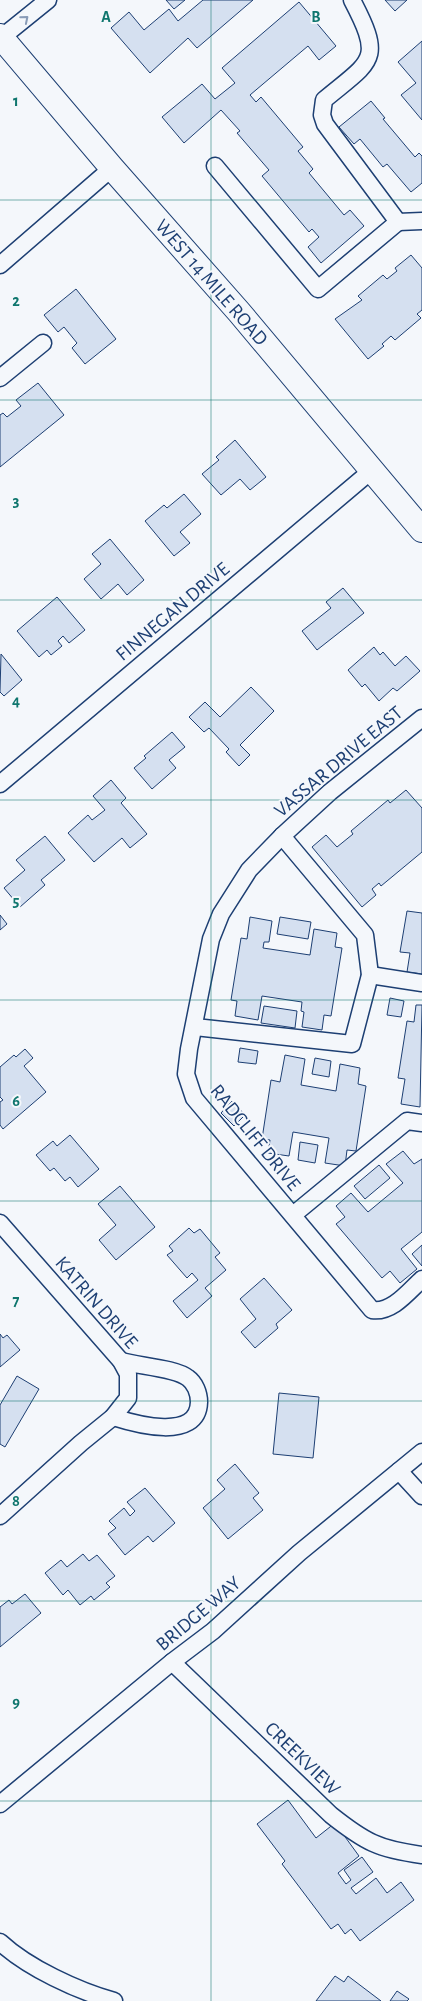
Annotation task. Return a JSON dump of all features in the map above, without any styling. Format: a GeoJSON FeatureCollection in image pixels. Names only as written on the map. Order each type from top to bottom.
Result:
{"type":"FeatureCollection","features":[{"type":"Feature","properties":{"kind":"street"},"geometry":{"type":"LineString","coordinates":[[1,37],[48,0]]}},
{"type":"Feature","properties":{"kind":"street"},"geometry":{"type":"LineString","coordinates":[[352,0],[366,27],[371,46],[370,54],[362,68],[324,100],[322,115],[325,124],[398,222]]}},
{"type":"Feature","properties":{"kind":"street","name":"WEST 14 MILE ROAD"},"geometry":{"type":"LineString","coordinates":[[1,37],[112,168],[239,312],[422,530]]}},
{"type":"Feature","properties":{"kind":"street"},"geometry":{"type":"LineString","coordinates":[[215,166],[318,289],[398,222],[422,221]]}},
{"type":"Feature","properties":{"kind":"street"},"geometry":{"type":"LineString","coordinates":[[0,265],[112,168]]}},
{"type":"Feature","properties":{"kind":"street"},"geometry":{"type":"LineString","coordinates":[[0,378],[43,342]]}},
{"type":"Feature","properties":{"kind":"street","name":"FINNEGAN DRIVE"},"geometry":{"type":"LineString","coordinates":[[0,784],[371,470]]}},
{"type":"Feature","properties":{"kind":"street","name":"VASSAR DRIVE EAST"},"geometry":{"type":"LineString","coordinates":[[282,836],[330,792],[422,718]]}},
{"type":"Feature","properties":{"kind":"street"},"geometry":{"type":"LineString","coordinates":[[195,1027],[352,1044],[370,975],[365,935],[282,836]]}},
{"type":"Feature","properties":{"kind":"street","name":"RADCLIFF DRIVE"},"geometry":{"type":"LineString","coordinates":[[282,836],[249,870],[221,914],[211,939],[186,1074],[194,1098],[372,1310],[382,1311],[390,1307],[422,1279]]}},
{"type":"Feature","properties":{"kind":"street"},"geometry":{"type":"LineString","coordinates":[[370,975],[422,983]]}},
{"type":"Feature","properties":{"kind":"street"},"geometry":{"type":"LineString","coordinates":[[292,1215],[407,1121],[422,1123]]}},
{"type":"Feature","properties":{"kind":"street","name":"KATRIN DRIVE"},"geometry":{"type":"LineString","coordinates":[[0,1223],[121,1361],[128,1374],[128,1398],[113,1417],[81,1442],[0,1516]]}},
{"type":"Feature","properties":{"kind":"street"},"geometry":{"type":"LineString","coordinates":[[113,1417],[138,1426],[174,1427],[188,1421],[196,1413],[199,1402],[196,1386],[187,1377],[121,1361]]}},
{"type":"Feature","properties":{"kind":"street","name":"BRIDGE WAY"},"geometry":{"type":"LineString","coordinates":[[0,1804],[172,1662],[213,1631],[299,1553],[422,1452]]}},
{"type":"Feature","properties":{"kind":"street"},"geometry":{"type":"LineString","coordinates":[[399,1471],[422,1496]]}},
{"type":"Feature","properties":{"kind":"street","name":"CREEKVIEW"},"geometry":{"type":"LineString","coordinates":[[172,1662],[331,1815],[359,1838],[394,1851],[422,1855]]}},
{"type":"Feature","properties":{"kind":"street"},"geometry":{"type":"LineString","coordinates":[[0,1942],[9,1951],[55,1977],[114,2001]]}},
{"type":"Feature","properties":{"kind":"building"},"geometry":{"type":"Polygon","coordinates":[[[166,0],[185,0],[174,9],[166,0]]]}},
{"type":"Feature","properties":{"kind":"building"},"geometry":{"type":"Polygon","coordinates":[[[203,0],[253,0],[197,48],[188,38],[150,73],[111,28],[129,12],[144,30],[169,9],[178,21],[203,0]]]}},
{"type":"Feature","properties":{"kind":"building"},"geometry":{"type":"Polygon","coordinates":[[[385,0],[407,0],[395,11],[385,0]]]}},
{"type":"Feature","properties":{"kind":"building"},"geometry":{"type":"Polygon","coordinates":[[[299,2],[336,46],[319,60],[308,46],[250,95],[256,102],[261,97],[303,147],[298,151],[313,169],[309,173],[344,215],[350,210],[364,226],[321,263],[308,247],[319,237],[312,229],[309,232],[262,176],[269,170],[237,133],[240,131],[221,110],[184,143],[162,117],[202,84],[215,99],[235,83],[222,68],[299,2]]]}},
{"type":"Feature","properties":{"kind":"building"},"geometry":{"type":"Polygon","coordinates":[[[422,41],[422,120],[401,95],[416,83],[398,62],[422,41]]]}},
{"type":"Feature","properties":{"kind":"building"},"geometry":{"type":"Polygon","coordinates":[[[371,101],[385,118],[383,119],[415,157],[419,153],[422,156],[422,183],[411,192],[387,164],[383,167],[360,139],[354,144],[339,127],[371,101]]]}},
{"type":"Feature","properties":{"kind":"building"},"geometry":{"type":"Polygon","coordinates":[[[411,255],[422,268],[422,310],[417,314],[421,318],[395,340],[391,336],[382,344],[384,346],[368,359],[335,319],[362,300],[358,296],[383,275],[387,279],[397,271],[395,268],[411,255]]]}},
{"type":"Feature","properties":{"kind":"building"},"geometry":{"type":"Polygon","coordinates":[[[76,289],[116,339],[85,364],[72,348],[77,343],[64,327],[58,332],[44,315],[76,289]]]}},
{"type":"Feature","properties":{"kind":"building"},"geometry":{"type":"Polygon","coordinates":[[[38,383],[64,415],[0,467],[0,415],[3,413],[7,417],[21,406],[16,400],[38,383]]]}},
{"type":"Feature","properties":{"kind":"building"},"geometry":{"type":"Polygon","coordinates":[[[235,440],[266,477],[250,490],[240,479],[221,495],[202,474],[219,460],[216,457],[235,440]]]}},
{"type":"Feature","properties":{"kind":"building"},"geometry":{"type":"Polygon","coordinates":[[[184,494],[201,514],[180,532],[190,543],[174,556],[145,521],[164,505],[167,508],[184,494]]]}},
{"type":"Feature","properties":{"kind":"building"},"geometry":{"type":"Polygon","coordinates":[[[110,539],[144,580],[127,595],[118,584],[101,599],[84,579],[101,564],[92,554],[110,539]]]}},
{"type":"Feature","properties":{"kind":"building"},"geometry":{"type":"Polygon","coordinates":[[[343,588],[364,613],[317,650],[302,631],[331,608],[326,602],[343,588]]]}},
{"type":"Feature","properties":{"kind":"building"},"geometry":{"type":"Polygon","coordinates":[[[57,597],[85,630],[69,643],[63,636],[58,641],[62,646],[51,655],[47,650],[39,657],[17,631],[57,597]]]}},
{"type":"Feature","properties":{"kind":"building"},"geometry":{"type":"Polygon","coordinates":[[[374,647],[380,655],[383,652],[395,666],[406,656],[420,671],[397,691],[393,688],[379,701],[365,684],[362,687],[348,670],[374,647]]]}},
{"type":"Feature","properties":{"kind":"building"},"geometry":{"type":"Polygon","coordinates":[[[1,654],[22,680],[4,696],[0,692],[1,654]]]}},
{"type":"Feature","properties":{"kind":"building"},"geometry":{"type":"Polygon","coordinates":[[[251,687],[274,711],[240,745],[250,755],[239,766],[226,752],[229,749],[209,728],[204,732],[189,717],[205,702],[220,717],[251,687]]]}},
{"type":"Feature","properties":{"kind":"building"},"geometry":{"type":"Polygon","coordinates":[[[172,732],[185,747],[169,760],[176,768],[152,789],[134,768],[146,758],[144,756],[172,732]]]}},
{"type":"Feature","properties":{"kind":"building"},"geometry":{"type":"Polygon","coordinates":[[[111,780],[126,798],[121,803],[147,834],[130,848],[122,838],[94,862],[68,833],[88,815],[92,820],[105,810],[93,796],[111,780]]]}},
{"type":"Feature","properties":{"kind":"building"},"geometry":{"type":"Polygon","coordinates":[[[406,790],[422,808],[422,852],[381,886],[379,883],[372,889],[376,895],[362,907],[312,847],[326,835],[337,847],[353,834],[351,831],[388,800],[390,803],[406,790]]]}},
{"type":"Feature","properties":{"kind":"building"},"geometry":{"type":"Polygon","coordinates":[[[45,836],[65,860],[41,880],[45,885],[20,907],[4,888],[25,870],[16,860],[45,836]]]}},
{"type":"Feature","properties":{"kind":"building"},"geometry":{"type":"Polygon","coordinates":[[[407,911],[422,913],[422,974],[407,972],[410,953],[400,952],[407,911]]]}},
{"type":"Feature","properties":{"kind":"building"},"geometry":{"type":"Polygon","coordinates":[[[0,915],[7,924],[0,930],[0,915]]]}},
{"type":"Feature","properties":{"kind":"building"},"geometry":{"type":"Polygon","coordinates":[[[250,917],[272,921],[269,942],[264,942],[263,948],[310,955],[314,929],[337,933],[335,947],[342,948],[331,1016],[324,1015],[322,1030],[302,1027],[304,1012],[301,1011],[302,1002],[262,996],[258,1020],[235,1016],[237,1001],[231,1000],[241,938],[247,939],[250,917]]]}},
{"type":"Feature","properties":{"kind":"building"},"geometry":{"type":"Polygon","coordinates":[[[280,917],[311,922],[308,939],[277,934],[280,917]]]}},
{"type":"Feature","properties":{"kind":"building"},"geometry":{"type":"Polygon","coordinates":[[[390,998],[404,1001],[401,1017],[387,1015],[390,998]]]}},
{"type":"Feature","properties":{"kind":"building"},"geometry":{"type":"Polygon","coordinates":[[[416,1005],[422,1005],[420,1107],[401,1104],[405,1079],[398,1078],[407,1021],[414,1022],[416,1005]]]}},
{"type":"Feature","properties":{"kind":"building"},"geometry":{"type":"Polygon","coordinates":[[[264,1006],[297,1011],[295,1028],[261,1023],[264,1006]]]}},
{"type":"Feature","properties":{"kind":"building"},"geometry":{"type":"Polygon","coordinates":[[[240,1048],[258,1051],[256,1064],[238,1062],[240,1048]]]}},
{"type":"Feature","properties":{"kind":"building"},"geometry":{"type":"Polygon","coordinates":[[[25,1049],[33,1058],[24,1066],[46,1092],[3,1129],[0,1125],[0,1102],[3,1100],[0,1097],[0,1067],[14,1055],[16,1057],[25,1049]]]}},
{"type":"Feature","properties":{"kind":"building"},"geometry":{"type":"Polygon","coordinates":[[[285,1055],[305,1059],[301,1085],[336,1091],[340,1064],[360,1068],[358,1084],[366,1086],[356,1151],[347,1150],[345,1166],[325,1163],[329,1138],[293,1132],[289,1156],[268,1153],[270,1140],[262,1139],[271,1080],[280,1082],[285,1055]]]}},
{"type":"Feature","properties":{"kind":"building"},"geometry":{"type":"Polygon","coordinates":[[[315,1058],[331,1061],[329,1077],[312,1074],[315,1058]]]}},
{"type":"Feature","properties":{"kind":"building"},"geometry":{"type":"Polygon","coordinates":[[[232,1101],[245,1115],[234,1126],[221,1113],[232,1101]]]}},
{"type":"Feature","properties":{"kind":"building"},"geometry":{"type":"Polygon","coordinates":[[[70,1135],[99,1169],[78,1187],[70,1177],[65,1181],[54,1168],[50,1171],[36,1155],[53,1141],[57,1146],[70,1135]]]}},
{"type":"Feature","properties":{"kind":"building"},"geometry":{"type":"Polygon","coordinates":[[[300,1142],[318,1145],[315,1163],[298,1160],[300,1142]]]}},
{"type":"Feature","properties":{"kind":"building"},"geometry":{"type":"Polygon","coordinates":[[[403,1151],[414,1164],[422,1159],[422,1232],[401,1249],[417,1269],[400,1283],[390,1271],[382,1278],[336,1224],[345,1217],[336,1206],[351,1193],[368,1212],[403,1183],[386,1164],[403,1151]]]}},
{"type":"Feature","properties":{"kind":"building"},"geometry":{"type":"Polygon","coordinates":[[[379,1165],[390,1178],[365,1199],[354,1186],[379,1165]]]}},
{"type":"Feature","properties":{"kind":"building"},"geometry":{"type":"Polygon","coordinates":[[[120,1186],[155,1227],[116,1260],[99,1240],[116,1225],[98,1204],[120,1186]]]}},
{"type":"Feature","properties":{"kind":"building"},"geometry":{"type":"Polygon","coordinates":[[[189,1228],[194,1233],[200,1229],[220,1253],[215,1257],[226,1270],[205,1288],[212,1296],[187,1318],[173,1301],[198,1280],[192,1273],[187,1278],[167,1255],[173,1251],[169,1246],[189,1228]]]}},
{"type":"Feature","properties":{"kind":"building"},"geometry":{"type":"Polygon","coordinates":[[[422,1245],[422,1266],[412,1254],[422,1245]]]}},
{"type":"Feature","properties":{"kind":"building"},"geometry":{"type":"Polygon","coordinates":[[[264,1278],[292,1310],[276,1324],[278,1328],[255,1348],[241,1332],[256,1319],[240,1299],[264,1278]]]}},
{"type":"Feature","properties":{"kind":"building"},"geometry":{"type":"Polygon","coordinates":[[[0,1334],[3,1338],[7,1335],[20,1350],[0,1367],[0,1334]]]}},
{"type":"Feature","properties":{"kind":"building"},"geometry":{"type":"Polygon","coordinates":[[[17,1376],[39,1389],[5,1447],[0,1444],[0,1405],[17,1376]]]}},
{"type":"Feature","properties":{"kind":"building"},"geometry":{"type":"Polygon","coordinates":[[[279,1393],[319,1397],[313,1458],[273,1454],[279,1393]]]}},
{"type":"Feature","properties":{"kind":"building"},"geometry":{"type":"Polygon","coordinates":[[[235,1464],[259,1493],[253,1498],[263,1510],[228,1539],[203,1508],[225,1489],[217,1480],[235,1464]]]}},
{"type":"Feature","properties":{"kind":"building"},"geometry":{"type":"Polygon","coordinates":[[[145,1488],[175,1523],[153,1542],[148,1536],[125,1555],[108,1534],[116,1528],[109,1521],[124,1508],[130,1516],[135,1511],[127,1502],[145,1488]]]}},
{"type":"Feature","properties":{"kind":"building"},"geometry":{"type":"Polygon","coordinates":[[[83,1554],[89,1561],[97,1555],[115,1576],[106,1583],[110,1587],[94,1600],[91,1596],[80,1605],[68,1590],[63,1595],[45,1573],[61,1560],[67,1567],[83,1554]]]}},
{"type":"Feature","properties":{"kind":"building"},"geometry":{"type":"Polygon","coordinates":[[[25,1594],[41,1613],[0,1647],[0,1607],[9,1600],[12,1604],[25,1594]]]}},
{"type":"Feature","properties":{"kind":"building"},"geometry":{"type":"Polygon","coordinates":[[[288,1800],[316,1838],[335,1823],[359,1856],[338,1873],[346,1884],[351,1880],[344,1870],[362,1857],[373,1872],[351,1888],[356,1894],[376,1878],[387,1893],[401,1882],[414,1900],[360,1941],[351,1929],[345,1934],[338,1924],[331,1929],[282,1864],[285,1861],[257,1824],[288,1800]]]}},
{"type":"Feature","properties":{"kind":"building"},"geometry":{"type":"Polygon","coordinates":[[[335,1976],[344,1982],[348,1976],[381,2001],[316,2001],[335,1976]]]}},
{"type":"Feature","properties":{"kind":"building"},"geometry":{"type":"Polygon","coordinates":[[[397,1991],[409,1999],[407,2001],[390,2001],[397,1991]]]}}]}
